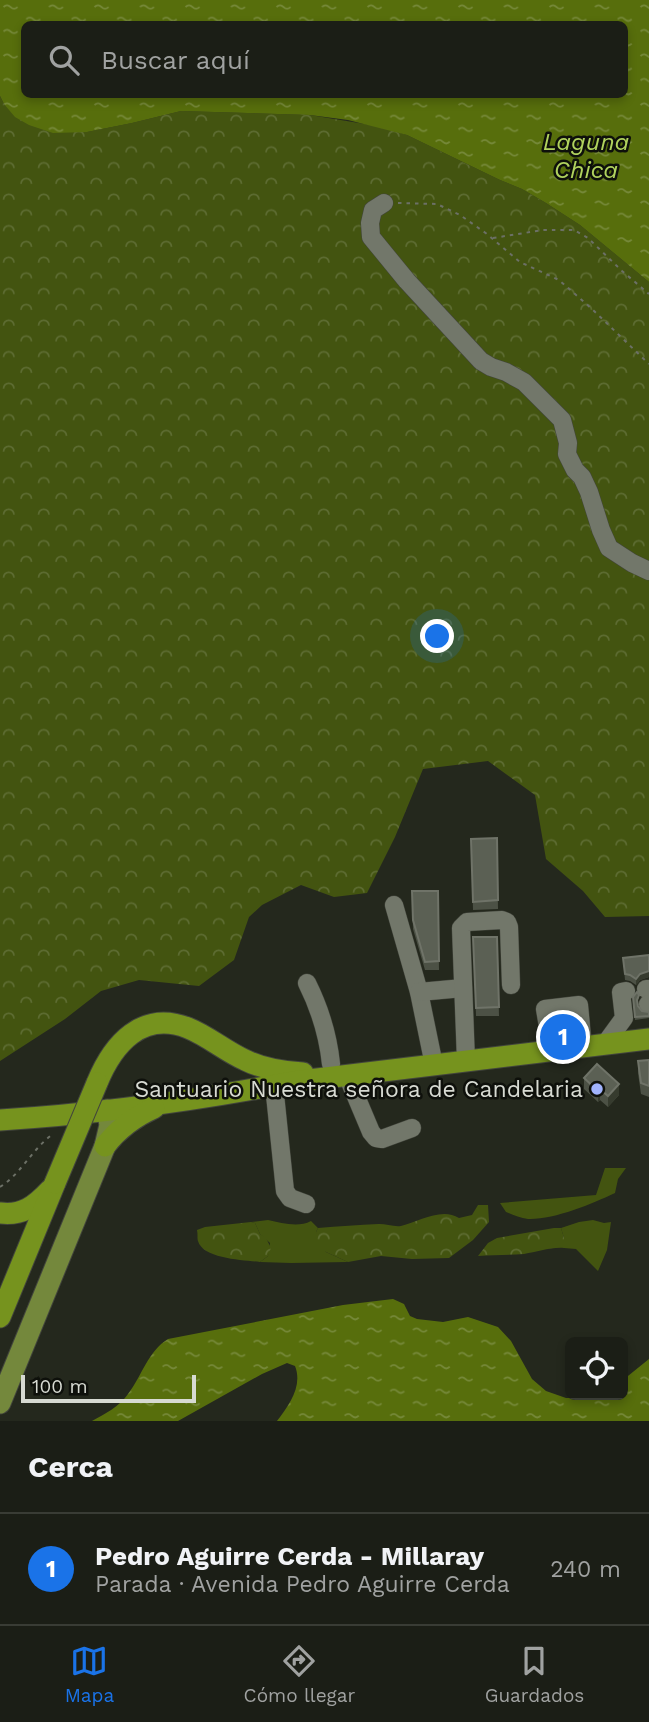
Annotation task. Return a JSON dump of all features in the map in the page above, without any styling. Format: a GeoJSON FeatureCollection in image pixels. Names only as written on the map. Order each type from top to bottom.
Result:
{"type":"FeatureCollection","features":[{"type":"Feature","properties":{"kind":"highway"},"geometry":{"type":"LineString","coordinates":[[0,1317],[55,1183],[102,1097],[106,1063],[127,1037],[142,1027],[155,1023],[170,1023],[248,1054],[339,1069],[434,1065],[649,1039]]}},
{"type":"Feature","properties":{"kind":"highway"},"geometry":{"type":"LineString","coordinates":[[0,1129],[102,1097],[169,1102],[283,1084],[339,1069]]}},
{"type":"Feature","properties":{"kind":"highway"},"geometry":{"type":"LineString","coordinates":[[0,1110],[219,1083],[283,1084]]}},
{"type":"Feature","properties":{"kind":"highway"},"geometry":{"type":"LineString","coordinates":[[106,1146],[128,1123],[169,1102]]}},
{"type":"Feature","properties":{"kind":"highway"},"geometry":{"type":"LineString","coordinates":[[0,1120],[32,1118]]}},
{"type":"Feature","properties":{"kind":"highway"},"geometry":{"type":"LineString","coordinates":[[0,1213],[28,1210],[42,1199],[55,1183]]}},
{"type":"Feature","properties":{"kind":"highway"},"geometry":{"type":"LineString","coordinates":[[0,1275],[0,1307]]}},
{"type":"Feature","properties":{"kind":"main road"},"geometry":{"type":"LineString","coordinates":[[0,1403],[106,1146],[110,1125],[102,1097]]}},
{"type":"Feature","properties":{"kind":"street"},"geometry":{"type":"LineString","coordinates":[[384,203],[373,210],[371,237],[407,281],[481,361],[524,382],[562,420],[568,443],[567,454],[589,492],[609,548],[649,571]]}},
{"type":"Feature","properties":{"kind":"street"},"geometry":{"type":"LineString","coordinates":[[394,905],[419,992],[434,1065]]}},
{"type":"Feature","properties":{"kind":"street"},"geometry":{"type":"LineString","coordinates":[[466,1061],[461,928],[467,922],[507,922],[511,985]]}},
{"type":"Feature","properties":{"kind":"street"},"geometry":{"type":"LineString","coordinates":[[307,983],[339,1069],[371,1132],[376,1138],[382,1139],[412,1128]]}},
{"type":"Feature","properties":{"kind":"street"},"geometry":{"type":"LineString","coordinates":[[419,992],[463,988]]}},
{"type":"Feature","properties":{"kind":"street"},"geometry":{"type":"LineString","coordinates":[[604,1044],[624,1018],[626,1002]]}},
{"type":"Feature","properties":{"kind":"street"},"geometry":{"type":"LineString","coordinates":[[552,1051],[545,1009],[579,1005],[583,1047]]}},
{"type":"Feature","properties":{"kind":"street"},"geometry":{"type":"LineString","coordinates":[[283,1084],[285,1191],[290,1198],[306,1204]]}},
{"type":"Feature","properties":{"kind":"path"},"geometry":{"type":"LineString","coordinates":[[384,203],[437,204],[460,215],[520,262],[559,280],[649,365]]}},
{"type":"Feature","properties":{"kind":"path"},"geometry":{"type":"LineString","coordinates":[[492,239],[543,230],[574,230],[588,238],[649,294]]}},
{"type":"Feature","properties":{"kind":"path"},"geometry":{"type":"LineString","coordinates":[[0,1187],[15,1176],[40,1145],[58,1131]]}},
{"type":"Feature","properties":{"kind":"green space"},"geometry":{"type":"Polygon","coordinates":[[[0,96],[4,104],[87,132],[181,111],[310,115],[377,126],[407,135],[522,189],[580,225],[649,282],[649,916],[605,917],[583,891],[546,859],[535,795],[488,761],[423,769],[395,837],[367,893],[334,897],[301,885],[262,905],[249,917],[234,960],[199,986],[139,980],[101,991],[65,1019],[0,1061],[0,96]]]}},
{"type":"Feature","properties":{"kind":"green space"},"geometry":{"type":"Polygon","coordinates":[[[605,1168],[626,1168],[618,1179],[615,1193],[572,1210],[549,1217],[528,1219],[506,1212],[500,1203],[596,1195],[605,1168]]]}},
{"type":"Feature","properties":{"kind":"green space"},"geometry":{"type":"Polygon","coordinates":[[[478,1205],[488,1205],[489,1222],[473,1240],[449,1258],[381,1256],[348,1262],[326,1252],[317,1242],[318,1228],[379,1224],[401,1226],[445,1214],[459,1218],[472,1215],[478,1205]]]}},
{"type":"Feature","properties":{"kind":"green space"},"geometry":{"type":"Polygon","coordinates":[[[268,1220],[295,1225],[311,1221],[318,1228],[316,1232],[326,1252],[348,1262],[260,1262],[268,1256],[270,1243],[260,1234],[255,1223],[251,1222],[268,1220]]]}},
{"type":"Feature","properties":{"kind":"green space"},"geometry":{"type":"Polygon","coordinates":[[[593,1220],[611,1222],[607,1250],[598,1271],[576,1249],[564,1248],[561,1228],[593,1220]]]}},
{"type":"Feature","properties":{"kind":"green space"},"geometry":{"type":"Polygon","coordinates":[[[255,1223],[271,1248],[268,1256],[260,1262],[216,1255],[201,1247],[198,1241],[197,1230],[205,1227],[255,1223]]]}},
{"type":"Feature","properties":{"kind":"green space"},"geometry":{"type":"Polygon","coordinates":[[[561,1228],[564,1248],[524,1254],[478,1256],[488,1243],[497,1238],[561,1228]]]}},
{"type":"Feature","properties":{"kind":"water","name":"Laguna Chica"},"geometry":{"type":"Polygon","coordinates":[[[0,0],[649,0],[649,282],[580,225],[546,203],[407,135],[348,120],[310,115],[181,111],[87,132],[53,133],[15,117],[0,96],[0,0]]]}},
{"type":"Feature","properties":{"kind":"water"},"geometry":{"type":"Polygon","coordinates":[[[393,1299],[404,1304],[410,1316],[417,1319],[443,1322],[468,1317],[498,1327],[511,1341],[532,1379],[546,1391],[565,1398],[565,1400],[628,1400],[628,1376],[649,1359],[649,1421],[277,1421],[296,1388],[295,1366],[287,1363],[178,1421],[92,1421],[125,1398],[155,1350],[168,1339],[343,1305],[393,1299]]]}},
{"type":"Feature","properties":{"kind":"building"},"geometry":{"type":"Polygon","coordinates":[[[497,838],[498,900],[473,902],[471,839],[497,838]]]}},
{"type":"Feature","properties":{"kind":"building"},"geometry":{"type":"Polygon","coordinates":[[[412,891],[438,891],[439,961],[425,962],[413,920],[412,891]]]}},
{"type":"Feature","properties":{"kind":"building"},"geometry":{"type":"Polygon","coordinates":[[[473,937],[497,937],[499,1007],[476,1008],[473,937]]]}},
{"type":"Feature","properties":{"kind":"building"},"geometry":{"type":"Polygon","coordinates":[[[649,955],[649,971],[640,974],[636,979],[625,974],[623,958],[649,955]]]}},
{"type":"Feature","properties":{"kind":"building"},"geometry":{"type":"Polygon","coordinates":[[[637,992],[638,1006],[642,1011],[649,1012],[649,1016],[635,1017],[633,997],[637,992]]]}},
{"type":"Feature","properties":{"kind":"building"},"geometry":{"type":"Polygon","coordinates":[[[649,1060],[649,1086],[641,1083],[638,1061],[649,1060]]]}},
{"type":"Feature","properties":{"kind":"building"},"geometry":{"type":"Polygon","coordinates":[[[597,1064],[619,1084],[608,1096],[584,1078],[597,1064]]]}},
{"type":"Feature","properties":{"kind":"place","name":"Pedro Aguirre Cerda - Millaray"},"geometry":{"type":"Point","coordinates":[563,1037]}},
{"type":"Feature","properties":{"kind":"place","name":"Santuario Nuestra señora de Candelaria"},"geometry":{"type":"Point","coordinates":[597,1089]}}]}
